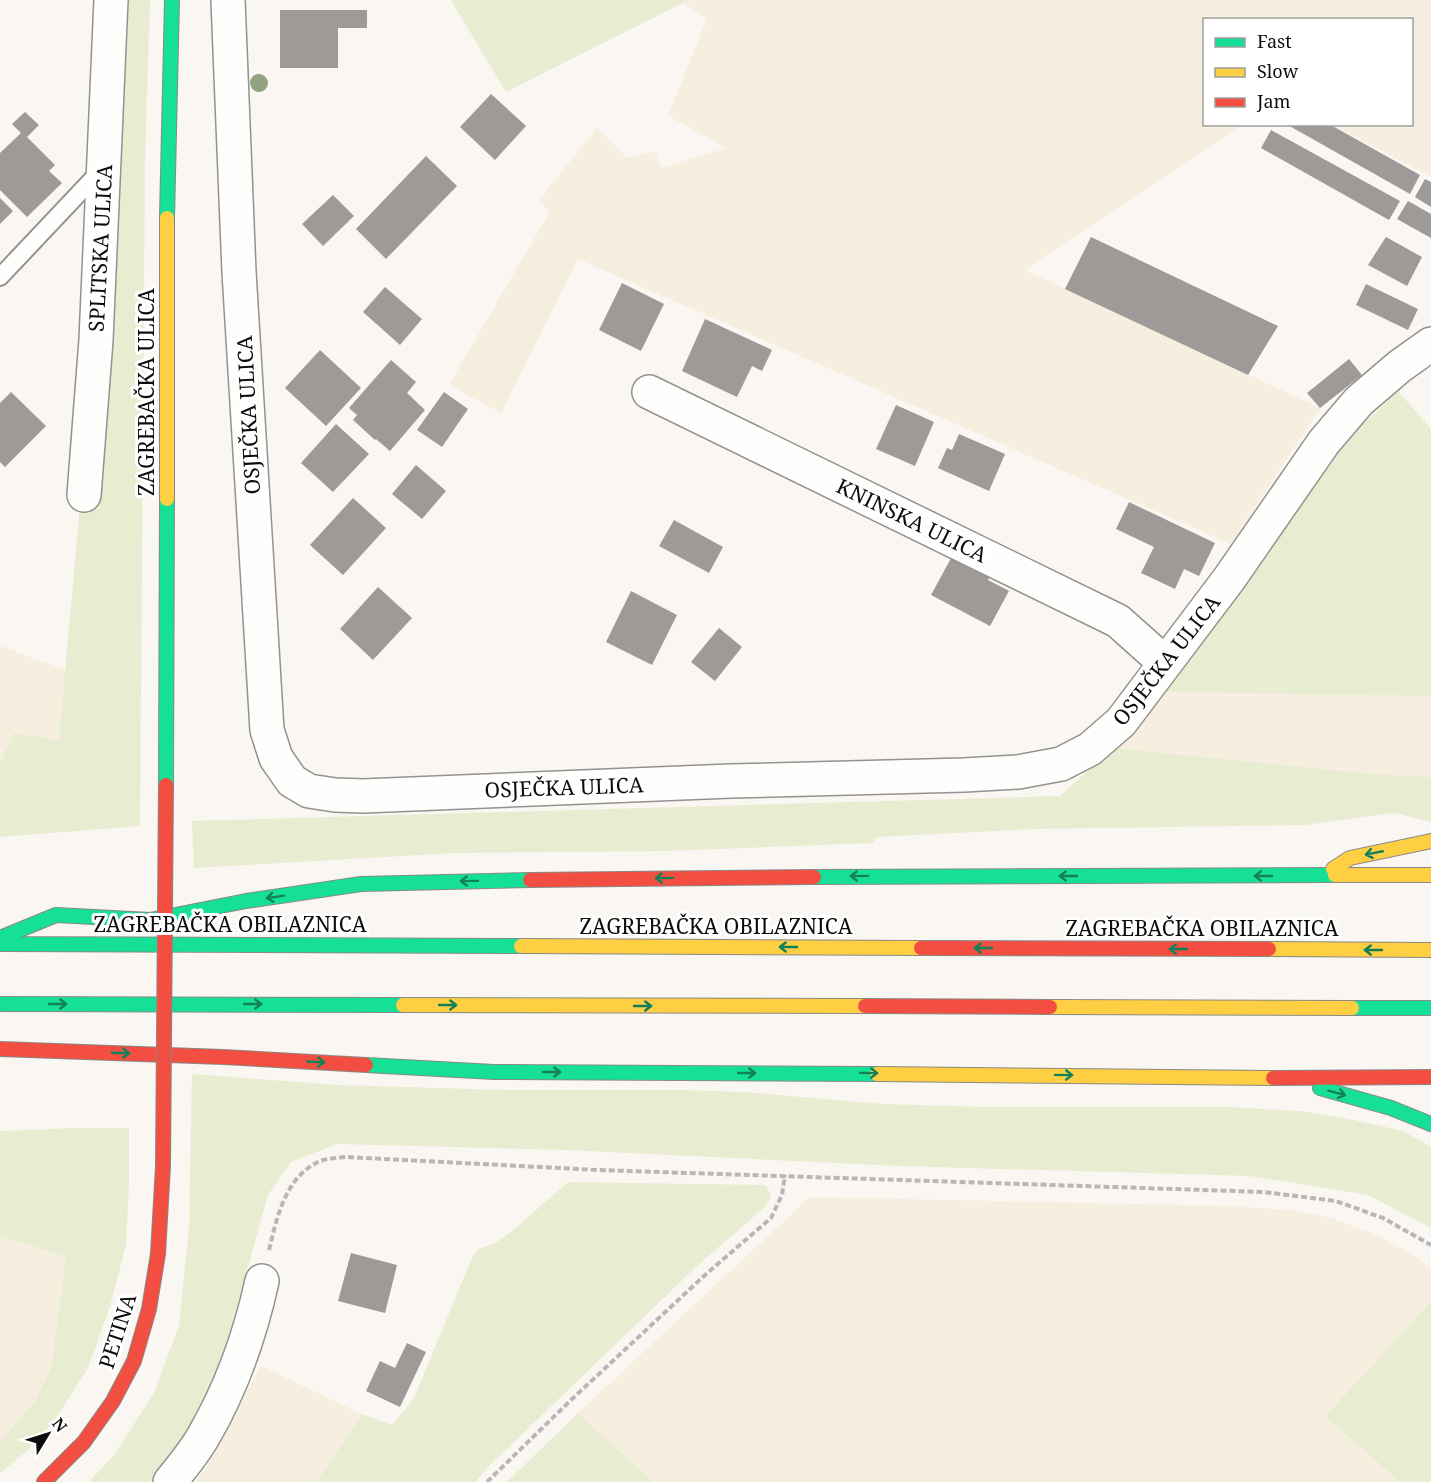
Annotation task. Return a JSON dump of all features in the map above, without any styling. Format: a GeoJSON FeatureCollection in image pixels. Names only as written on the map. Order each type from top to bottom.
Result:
{"type":"FeatureCollection","features":[{"type":"Feature","properties":{"kind":"main road","name":"ZAGREBAČKA ULICA"},"geometry":{"type":"LineString","coordinates":[[163,1166],[167,241],[172,0]]}},
{"type":"Feature","properties":{"kind":"main road"},"geometry":{"type":"LineString","coordinates":[[1322,876],[1350,858],[1431,841]]}},
{"type":"Feature","properties":{"kind":"main road"},"geometry":{"type":"LineString","coordinates":[[0,938],[56,915],[150,920],[246,901],[361,884],[465,880],[917,876],[1431,876]]}},
{"type":"Feature","properties":{"kind":"main road","name":"ZAGREBAČKA OBILAZNICA"},"geometry":{"type":"LineString","coordinates":[[0,944],[1431,950]]}},
{"type":"Feature","properties":{"kind":"main road"},"geometry":{"type":"LineString","coordinates":[[0,1004],[1431,1008]]}},
{"type":"Feature","properties":{"kind":"main road"},"geometry":{"type":"LineString","coordinates":[[0,1048],[223,1057],[494,1072],[1280,1078],[1431,1077]]}},
{"type":"Feature","properties":{"kind":"main road"},"geometry":{"type":"LineString","coordinates":[[1280,1078],[1367,1101],[1421,1118],[1431,1124]]}},
{"type":"Feature","properties":{"kind":"main road","name":"PETINA"},"geometry":{"type":"LineString","coordinates":[[44,1482],[84,1442],[113,1401],[134,1361],[149,1309],[158,1254],[163,1166]]}},
{"type":"Feature","properties":{"kind":"street","name":"SPLITSKA ULICA"},"geometry":{"type":"LineString","coordinates":[[84,495],[96,340],[111,0]]}},
{"type":"Feature","properties":{"kind":"street","name":"OSJEČKA ULICA"},"geometry":{"type":"LineString","coordinates":[[228,0],[240,283],[267,730],[276,758],[292,781],[309,791],[363,796],[683,783],[964,776],[1018,772],[1062,764],[1090,750],[1121,722],[1229,579],[1324,442],[1359,401],[1400,366],[1431,344]]}},
{"type":"Feature","properties":{"kind":"street","name":"KNINSKA ULICA"},"geometry":{"type":"LineString","coordinates":[[649,392],[1118,621],[1166,663]]}},
{"type":"Feature","properties":{"kind":"street"},"geometry":{"type":"LineString","coordinates":[[170,1482],[202,1439],[228,1389],[254,1320],[262,1281]]}},
{"type":"Feature","properties":{"kind":"lane"},"geometry":{"type":"LineString","coordinates":[[0,277],[104,167]]}},
{"type":"Feature","properties":{"kind":"path"},"geometry":{"type":"LineString","coordinates":[[262,1281],[280,1210],[288,1191],[300,1175],[319,1161],[346,1157],[598,1170],[1264,1192],[1336,1201],[1383,1218],[1431,1245]]}},
{"type":"Feature","properties":{"kind":"path"},"geometry":{"type":"LineString","coordinates":[[487,1482],[705,1275],[771,1218],[782,1195],[785,1175]]}},
{"type":"Feature","properties":{"kind":"shaded area"},"geometry":{"type":"Polygon","coordinates":[[[685,0],[1431,0],[1431,177],[1334,126],[1413,126],[1413,18],[1203,18],[1203,126],[1241,126],[1025,270],[1320,408],[1231,544],[578,259],[501,413],[449,385],[549,213],[539,200],[597,128],[627,158],[656,151],[661,168],[727,148],[668,116],[707,19],[683,3],[685,0]]]}},
{"type":"Feature","properties":{"kind":"shaded area"},"geometry":{"type":"Polygon","coordinates":[[[0,646],[66,670],[59,740],[14,733],[0,763],[0,646]]]}},
{"type":"Feature","properties":{"kind":"shaded area"},"geometry":{"type":"Polygon","coordinates":[[[1163,692],[1431,696],[1431,777],[1374,774],[1113,748],[1163,692]]]}},
{"type":"Feature","properties":{"kind":"shaded area"},"geometry":{"type":"Polygon","coordinates":[[[810,1197],[1226,1206],[1291,1210],[1328,1217],[1372,1233],[1416,1256],[1431,1268],[1431,1302],[1325,1416],[1400,1482],[653,1482],[578,1413],[810,1197]]]}},
{"type":"Feature","properties":{"kind":"shaded area"},"geometry":{"type":"Polygon","coordinates":[[[0,1236],[66,1257],[51,1368],[34,1402],[0,1442],[0,1236]]]}},
{"type":"Feature","properties":{"kind":"shaded area"},"geometry":{"type":"Polygon","coordinates":[[[261,1366],[362,1414],[316,1482],[195,1482],[209,1464],[261,1366]]]}},
{"type":"Feature","properties":{"kind":"green space"},"geometry":{"type":"Polygon","coordinates":[[[123,0],[150,0],[145,160],[140,826],[0,837],[0,763],[14,733],[59,740],[80,505],[98,508],[107,390],[123,0]]]}},
{"type":"Feature","properties":{"kind":"green space"},"geometry":{"type":"Polygon","coordinates":[[[451,0],[685,0],[506,92],[451,0]]]}},
{"type":"Feature","properties":{"kind":"green space"},"geometry":{"type":"Polygon","coordinates":[[[1398,391],[1431,429],[1431,696],[1163,692],[1213,628],[1290,517],[1336,456],[1362,425],[1398,391]]]}},
{"type":"Feature","properties":{"kind":"green space"},"geometry":{"type":"Polygon","coordinates":[[[1113,748],[1374,774],[1431,777],[1431,822],[1394,813],[1305,825],[1036,829],[877,837],[874,843],[668,851],[455,853],[194,868],[192,821],[1060,796],[1113,748]]]}},
{"type":"Feature","properties":{"kind":"green space"},"geometry":{"type":"Polygon","coordinates":[[[192,1074],[338,1085],[504,1090],[744,1092],[882,1104],[986,1107],[1229,1107],[1301,1111],[1403,1131],[1431,1147],[1431,1228],[1368,1195],[1249,1176],[900,1166],[566,1150],[337,1144],[291,1162],[268,1195],[221,1364],[180,1444],[150,1482],[89,1482],[114,1455],[154,1393],[179,1326],[189,1228],[192,1074]]]}},
{"type":"Feature","properties":{"kind":"green space"},"geometry":{"type":"Polygon","coordinates":[[[129,1128],[126,1245],[110,1306],[88,1368],[54,1421],[27,1451],[0,1473],[0,1442],[34,1402],[51,1368],[66,1257],[0,1236],[0,1131],[129,1128]]]}},
{"type":"Feature","properties":{"kind":"green space"},"geometry":{"type":"Polygon","coordinates":[[[568,1182],[766,1185],[771,1195],[766,1206],[698,1265],[475,1482],[316,1482],[362,1414],[392,1425],[414,1398],[471,1260],[478,1249],[495,1243],[511,1232],[568,1182]]]}},
{"type":"Feature","properties":{"kind":"green space"},"geometry":{"type":"Polygon","coordinates":[[[1431,1302],[1431,1482],[1400,1482],[1325,1416],[1431,1302]]]}},
{"type":"Feature","properties":{"kind":"green space"},"geometry":{"type":"Polygon","coordinates":[[[578,1413],[653,1482],[507,1482],[578,1413]]]}},
{"type":"Feature","properties":{"kind":"building"},"geometry":{"type":"Polygon","coordinates":[[[280,10],[367,10],[367,28],[338,28],[338,68],[280,68],[280,10]]]}},
{"type":"Feature","properties":{"kind":"building"},"geometry":{"type":"Polygon","coordinates":[[[491,94],[526,126],[495,160],[460,127],[491,94]]]}},
{"type":"Feature","properties":{"kind":"building"},"geometry":{"type":"Polygon","coordinates":[[[25,112],[39,125],[27,137],[55,165],[49,171],[62,183],[27,217],[0,190],[0,153],[21,133],[12,124],[25,112]]]}},
{"type":"Feature","properties":{"kind":"building"},"geometry":{"type":"Polygon","coordinates":[[[1290,126],[1333,126],[1420,175],[1410,194],[1290,126]]]}},
{"type":"Feature","properties":{"kind":"building"},"geometry":{"type":"Polygon","coordinates":[[[1271,130],[1400,201],[1389,220],[1261,148],[1271,130]]]}},
{"type":"Feature","properties":{"kind":"building"},"geometry":{"type":"Polygon","coordinates":[[[426,156],[457,186],[386,259],[356,229],[426,156]]]}},
{"type":"Feature","properties":{"kind":"building"},"geometry":{"type":"Polygon","coordinates":[[[1425,179],[1431,182],[1431,207],[1415,197],[1425,179]]]}},
{"type":"Feature","properties":{"kind":"building"},"geometry":{"type":"Polygon","coordinates":[[[333,195],[354,216],[323,246],[302,224],[333,195]]]}},
{"type":"Feature","properties":{"kind":"building"},"geometry":{"type":"Polygon","coordinates":[[[0,198],[13,211],[0,224],[0,198]]]}},
{"type":"Feature","properties":{"kind":"building"},"geometry":{"type":"Polygon","coordinates":[[[1408,201],[1431,214],[1431,238],[1397,219],[1408,201]]]}},
{"type":"Feature","properties":{"kind":"building"},"geometry":{"type":"Polygon","coordinates":[[[1091,237],[1278,326],[1248,375],[1065,289],[1091,237]]]}},
{"type":"Feature","properties":{"kind":"building"},"geometry":{"type":"Polygon","coordinates":[[[1386,237],[1422,257],[1407,286],[1368,265],[1386,237]]]}},
{"type":"Feature","properties":{"kind":"building"},"geometry":{"type":"Polygon","coordinates":[[[622,283],[664,304],[641,351],[599,330],[622,283]]]}},
{"type":"Feature","properties":{"kind":"building"},"geometry":{"type":"Polygon","coordinates":[[[1366,284],[1418,309],[1408,330],[1356,305],[1366,284]]]}},
{"type":"Feature","properties":{"kind":"building"},"geometry":{"type":"Polygon","coordinates":[[[385,287],[422,319],[400,345],[363,312],[385,287]]]}},
{"type":"Feature","properties":{"kind":"building"},"geometry":{"type":"Polygon","coordinates":[[[705,319],[772,350],[762,371],[752,366],[737,397],[682,371],[705,319]]]}},
{"type":"Feature","properties":{"kind":"building"},"geometry":{"type":"Polygon","coordinates":[[[320,350],[361,388],[326,426],[285,388],[320,350]]]}},
{"type":"Feature","properties":{"kind":"building"},"geometry":{"type":"Polygon","coordinates":[[[1349,359],[1362,375],[1320,408],[1307,393],[1349,359]]]}},
{"type":"Feature","properties":{"kind":"building"},"geometry":{"type":"Polygon","coordinates":[[[391,360],[416,382],[407,393],[425,410],[390,451],[353,420],[357,415],[349,408],[391,360]]]}},
{"type":"Feature","properties":{"kind":"building"},"geometry":{"type":"Polygon","coordinates":[[[11,392],[46,426],[5,467],[0,462],[0,403],[11,392]]]}},
{"type":"Feature","properties":{"kind":"building"},"geometry":{"type":"Polygon","coordinates":[[[444,392],[468,409],[442,447],[417,430],[444,392]]]}},
{"type":"Feature","properties":{"kind":"building"},"geometry":{"type":"Polygon","coordinates":[[[896,405],[934,422],[915,466],[876,449],[896,405]]]}},
{"type":"Feature","properties":{"kind":"building"},"geometry":{"type":"Polygon","coordinates":[[[336,424],[369,454],[333,492],[301,463],[336,424]]]}},
{"type":"Feature","properties":{"kind":"building"},"geometry":{"type":"Polygon","coordinates":[[[959,434],[1005,454],[989,491],[938,468],[947,448],[952,450],[959,434]]]}},
{"type":"Feature","properties":{"kind":"building"},"geometry":{"type":"Polygon","coordinates":[[[416,465],[446,491],[422,519],[392,494],[416,465]]]}},
{"type":"Feature","properties":{"kind":"building"},"geometry":{"type":"Polygon","coordinates":[[[353,498],[386,528],[343,575],[310,545],[353,498]]]}},
{"type":"Feature","properties":{"kind":"building"},"geometry":{"type":"Polygon","coordinates":[[[1129,502],[1215,543],[1199,576],[1184,569],[1175,589],[1141,573],[1154,547],[1116,529],[1129,502]]]}},
{"type":"Feature","properties":{"kind":"building"},"geometry":{"type":"Polygon","coordinates":[[[674,520],[723,547],[709,573],[659,546],[674,520]]]}},
{"type":"Feature","properties":{"kind":"building"},"geometry":{"type":"Polygon","coordinates":[[[956,549],[994,569],[988,580],[1009,591],[990,626],[931,595],[956,549]]]}},
{"type":"Feature","properties":{"kind":"building"},"geometry":{"type":"Polygon","coordinates":[[[378,587],[412,618],[373,660],[340,629],[378,587]]]}},
{"type":"Feature","properties":{"kind":"building"},"geometry":{"type":"Polygon","coordinates":[[[631,591],[677,615],[652,665],[606,642],[631,591]]]}},
{"type":"Feature","properties":{"kind":"building"},"geometry":{"type":"Polygon","coordinates":[[[719,628],[742,647],[715,681],[691,662],[719,628]]]}},
{"type":"Feature","properties":{"kind":"building"},"geometry":{"type":"Polygon","coordinates":[[[351,1253],[397,1265],[385,1313],[338,1301],[351,1253]]]}},
{"type":"Feature","properties":{"kind":"building"},"geometry":{"type":"Polygon","coordinates":[[[407,1343],[426,1352],[400,1407],[366,1391],[380,1361],[395,1368],[407,1343]]]}},
{"type":"Feature","properties":{"kind":"traffic: fast"},"geometry":{"type":"LineString","coordinates":[[167,218],[172,0]]}},
{"type":"Feature","properties":{"kind":"traffic: fast"},"geometry":{"type":"LineString","coordinates":[[166,785],[167,499]]}},
{"type":"Feature","properties":{"kind":"traffic: fast"},"geometry":{"type":"LineString","coordinates":[[814,877],[1335,875]]}},
{"type":"Feature","properties":{"kind":"traffic: fast"},"geometry":{"type":"LineString","coordinates":[[0,938],[56,915],[150,920],[246,901],[361,884],[530,880]]}},
{"type":"Feature","properties":{"kind":"traffic: fast"},"geometry":{"type":"LineString","coordinates":[[2,944],[521,946]]}},
{"type":"Feature","properties":{"kind":"traffic: fast"},"geometry":{"type":"LineString","coordinates":[[0,1004],[403,1005]]}},
{"type":"Feature","properties":{"kind":"traffic: fast"},"geometry":{"type":"LineString","coordinates":[[1352,1008],[1431,1008]]}},
{"type":"Feature","properties":{"kind":"traffic: fast"},"geometry":{"type":"LineString","coordinates":[[366,1065],[494,1072],[877,1074]]}},
{"type":"Feature","properties":{"kind":"traffic: fast"},"geometry":{"type":"LineString","coordinates":[[1320,1088],[1391,1108],[1431,1124]]}},
{"type":"Feature","properties":{"kind":"traffic: slow"},"geometry":{"type":"LineString","coordinates":[[167,218],[167,499]]}},
{"type":"Feature","properties":{"kind":"traffic: slow"},"geometry":{"type":"LineString","coordinates":[[1333,869],[1350,858],[1431,841]]}},
{"type":"Feature","properties":{"kind":"traffic: slow"},"geometry":{"type":"LineString","coordinates":[[1335,875],[1431,875]]}},
{"type":"Feature","properties":{"kind":"traffic: slow"},"geometry":{"type":"LineString","coordinates":[[521,946],[921,948]]}},
{"type":"Feature","properties":{"kind":"traffic: slow"},"geometry":{"type":"LineString","coordinates":[[1269,949],[1431,950]]}},
{"type":"Feature","properties":{"kind":"traffic: slow"},"geometry":{"type":"LineString","coordinates":[[403,1005],[865,1006]]}},
{"type":"Feature","properties":{"kind":"traffic: slow"},"geometry":{"type":"LineString","coordinates":[[1050,1007],[1352,1008]]}},
{"type":"Feature","properties":{"kind":"traffic: slow"},"geometry":{"type":"LineString","coordinates":[[877,1074],[1273,1078]]}},
{"type":"Feature","properties":{"kind":"traffic: jam"},"geometry":{"type":"LineString","coordinates":[[163,1166],[166,785]]}},
{"type":"Feature","properties":{"kind":"traffic: jam"},"geometry":{"type":"LineString","coordinates":[[530,880],[814,877]]}},
{"type":"Feature","properties":{"kind":"traffic: jam"},"geometry":{"type":"LineString","coordinates":[[921,948],[1269,949]]}},
{"type":"Feature","properties":{"kind":"traffic: jam"},"geometry":{"type":"LineString","coordinates":[[865,1006],[1050,1007]]}},
{"type":"Feature","properties":{"kind":"traffic: jam"},"geometry":{"type":"LineString","coordinates":[[0,1049],[366,1065]]}},
{"type":"Feature","properties":{"kind":"traffic: jam"},"geometry":{"type":"LineString","coordinates":[[1273,1078],[1431,1077]]}},
{"type":"Feature","properties":{"kind":"traffic: jam"},"geometry":{"type":"LineString","coordinates":[[44,1482],[84,1442],[113,1401],[134,1361],[149,1309],[158,1254],[163,1166]]}}]}
